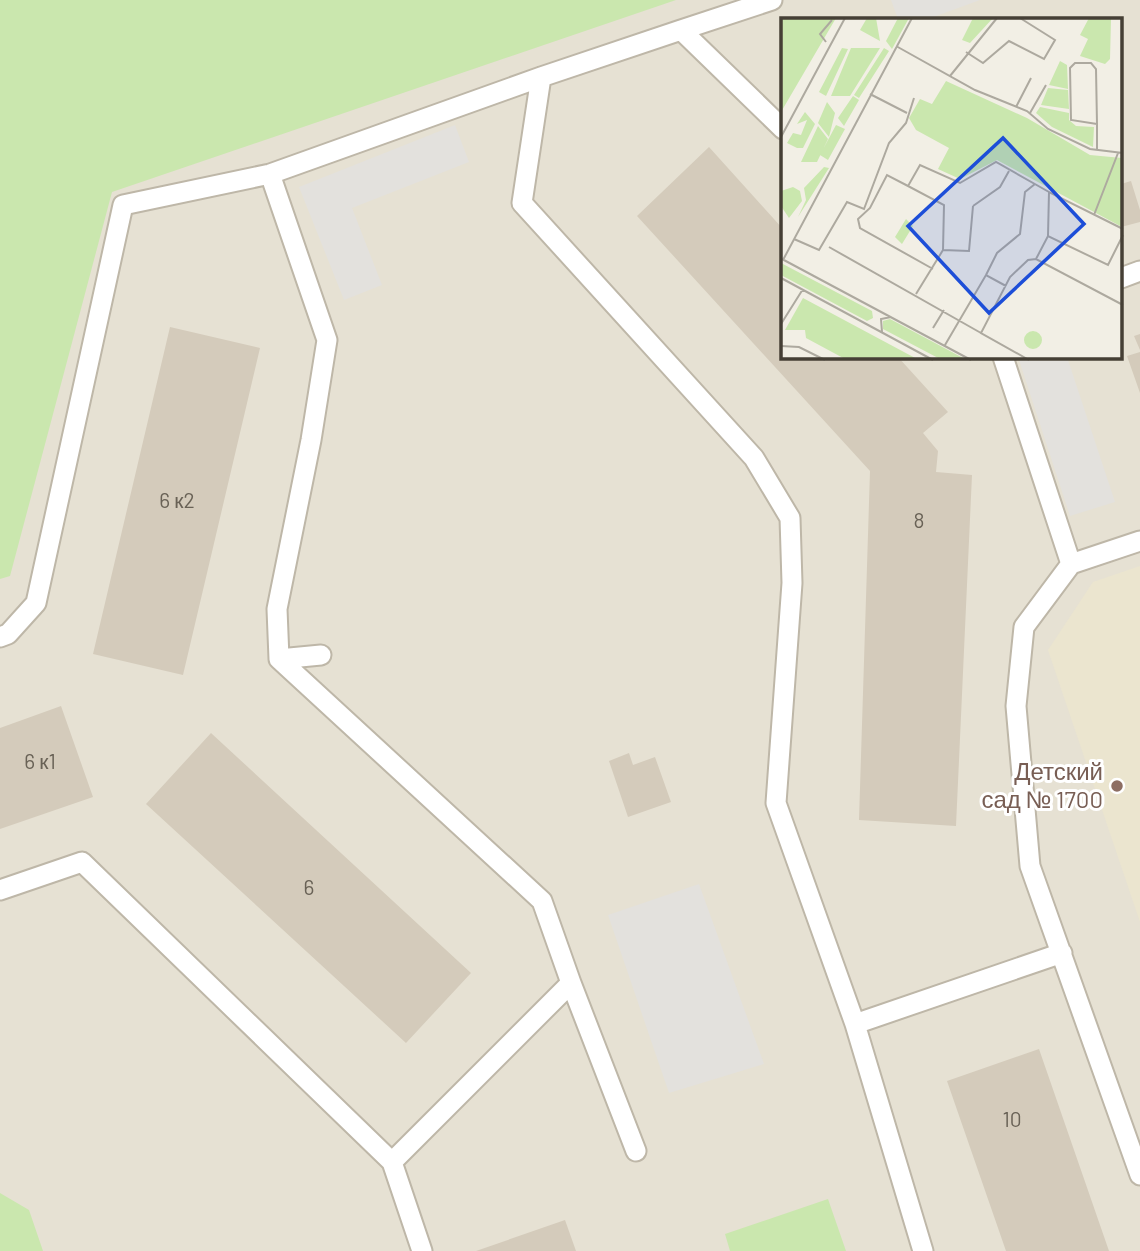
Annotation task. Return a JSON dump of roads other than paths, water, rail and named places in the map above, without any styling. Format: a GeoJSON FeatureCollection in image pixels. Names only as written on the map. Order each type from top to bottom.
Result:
{"type":"FeatureCollection","features":[{"type":"Feature","properties":{"kind":"lane"},"geometry":{"type":"LineString","coordinates":[[0,637],[8,634],[36,603],[123,205],[270,174],[541,77],[772,0]]}},
{"type":"Feature","properties":{"kind":"lane"},"geometry":{"type":"LineString","coordinates":[[681,30],[781,127]]}},
{"type":"Feature","properties":{"kind":"lane"},"geometry":{"type":"LineString","coordinates":[[541,77],[522,203],[754,458],[790,518],[792,583],[776,803],[855,1024],[923,1251]]}},
{"type":"Feature","properties":{"kind":"lane"},"geometry":{"type":"LineString","coordinates":[[270,174],[327,340],[311,440],[277,609],[279,659],[542,901],[636,1151]]}},
{"type":"Feature","properties":{"kind":"lane"},"geometry":{"type":"LineString","coordinates":[[1122,278],[1140,271]]}},
{"type":"Feature","properties":{"kind":"lane"},"geometry":{"type":"LineString","coordinates":[[1004,359],[1071,564]]}},
{"type":"Feature","properties":{"kind":"lane"},"geometry":{"type":"LineString","coordinates":[[1140,541],[1071,564],[1024,627],[1016,706],[1030,866],[1140,1175]]}},
{"type":"Feature","properties":{"kind":"lane"},"geometry":{"type":"LineString","coordinates":[[279,659],[321,655]]}},
{"type":"Feature","properties":{"kind":"lane"},"geometry":{"type":"LineString","coordinates":[[0,890],[82,862],[392,1162],[422,1251]]}},
{"type":"Feature","properties":{"kind":"lane"},"geometry":{"type":"LineString","coordinates":[[855,1024],[1062,953]]}},
{"type":"Feature","properties":{"kind":"lane"},"geometry":{"type":"LineString","coordinates":[[392,1162],[571,983]]}},
{"type":"Feature","properties":{"kind":"place","name":"Детский сад № 1700"},"geometry":{"type":"Point","coordinates":[1117,786]}}]}
